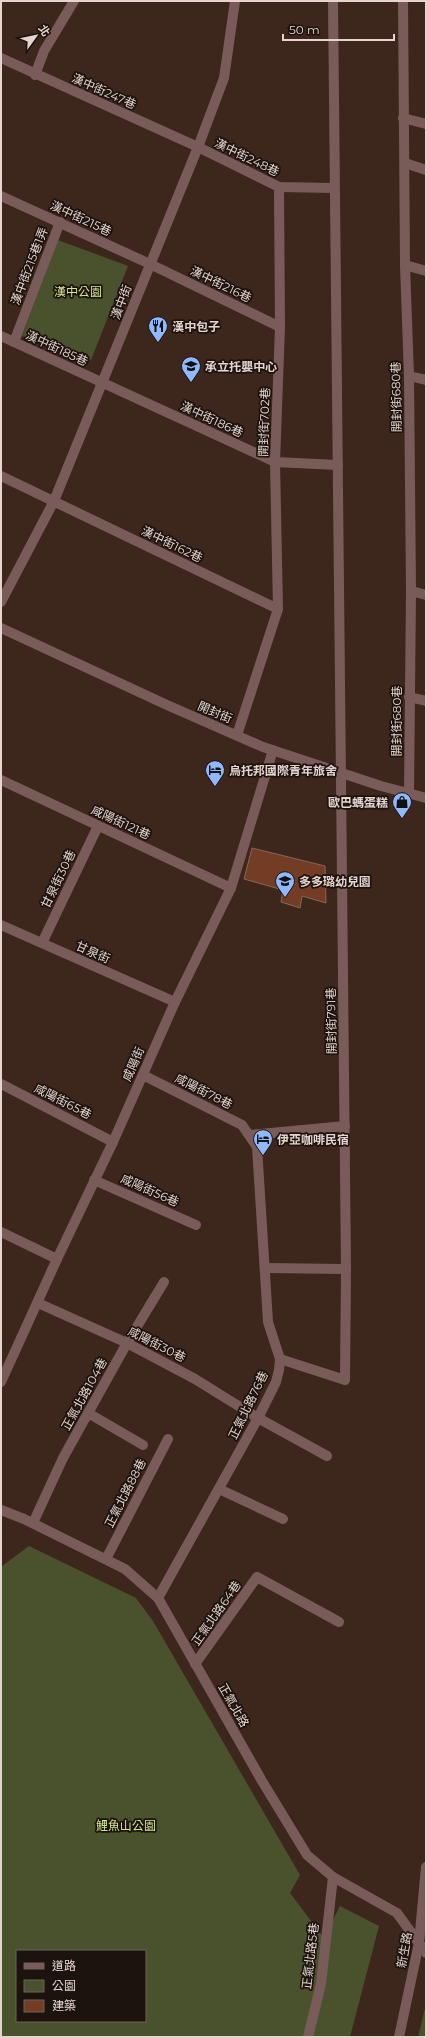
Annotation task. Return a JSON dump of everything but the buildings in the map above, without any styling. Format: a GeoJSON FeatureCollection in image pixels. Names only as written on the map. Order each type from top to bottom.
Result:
{"type":"FeatureCollection","features":[{"type":"Feature","properties":{"kind":"street"},"geometry":{"type":"LineString","coordinates":[[35,75],[44,51],[74,1]]}},
{"type":"Feature","properties":{"kind":"street","name":"漢中街"},"geometry":{"type":"LineString","coordinates":[[1,602],[54,501],[198,146],[224,78],[235,1]]}},
{"type":"Feature","properties":{"kind":"street"},"geometry":{"type":"LineString","coordinates":[[333,1],[341,773]]}},
{"type":"Feature","properties":{"kind":"street","name":"開封街680巷"},"geometry":{"type":"LineString","coordinates":[[403,1],[405,266],[409,376],[411,591],[409,794]]}},
{"type":"Feature","properties":{"kind":"street","name":"漢中街247巷"},"geometry":{"type":"LineString","coordinates":[[1,58],[35,75],[198,146]]}},
{"type":"Feature","properties":{"kind":"street"},"geometry":{"type":"LineString","coordinates":[[403,118],[426,124]]}},
{"type":"Feature","properties":{"kind":"street","name":"漢中街248巷"},"geometry":{"type":"LineString","coordinates":[[198,146],[279,187],[334,188]]}},
{"type":"Feature","properties":{"kind":"street"},"geometry":{"type":"LineString","coordinates":[[404,164],[426,170]]}},
{"type":"Feature","properties":{"kind":"street","name":"開封街702巷"},"geometry":{"type":"LineString","coordinates":[[237,735],[278,610],[275,462],[280,327],[279,187]]}},
{"type":"Feature","properties":{"kind":"street","name":"漢中街215巷"},"geometry":{"type":"LineString","coordinates":[[1,196],[150,264]]}},
{"type":"Feature","properties":{"kind":"street","name":"漢中街215巷1弄"},"geometry":{"type":"LineString","coordinates":[[14,342],[60,222]]}},
{"type":"Feature","properties":{"kind":"street","name":"漢中街216巷"},"geometry":{"type":"LineString","coordinates":[[150,264],[280,327]]}},
{"type":"Feature","properties":{"kind":"street"},"geometry":{"type":"LineString","coordinates":[[405,266],[426,271]]}},
{"type":"Feature","properties":{"kind":"street","name":"漢中街185巷"},"geometry":{"type":"LineString","coordinates":[[1,336],[103,383]]}},
{"type":"Feature","properties":{"kind":"street"},"geometry":{"type":"LineString","coordinates":[[409,376],[426,380]]}},
{"type":"Feature","properties":{"kind":"street","name":"漢中街186巷"},"geometry":{"type":"LineString","coordinates":[[103,383],[275,462],[338,465]]}},
{"type":"Feature","properties":{"kind":"street","name":"漢中街162巷"},"geometry":{"type":"LineString","coordinates":[[1,476],[278,610]]}},
{"type":"Feature","properties":{"kind":"street"},"geometry":{"type":"LineString","coordinates":[[411,591],[426,595]]}},
{"type":"Feature","properties":{"kind":"street","name":"開封街"},"geometry":{"type":"LineString","coordinates":[[1,628],[167,705],[273,750],[341,773],[426,798]]}},
{"type":"Feature","properties":{"kind":"street"},"geometry":{"type":"LineString","coordinates":[[410,697],[426,700]]}},
{"type":"Feature","properties":{"kind":"street","name":"咸陽街"},"geometry":{"type":"LineString","coordinates":[[1,1382],[57,1259],[113,1142],[175,1002],[231,888],[273,750]]}},
{"type":"Feature","properties":{"kind":"street","name":"開封街791巷"},"geometry":{"type":"LineString","coordinates":[[280,1358],[346,1380],[341,773]]}},
{"type":"Feature","properties":{"kind":"street","name":"咸陽街121巷"},"geometry":{"type":"LineString","coordinates":[[1,780],[231,888]]}},
{"type":"Feature","properties":{"kind":"street","name":"甘泉街30巷"},"geometry":{"type":"LineString","coordinates":[[42,943],[98,826]]}},
{"type":"Feature","properties":{"kind":"street","name":"甘泉街"},"geometry":{"type":"LineString","coordinates":[[1,925],[175,1002]]}},
{"type":"Feature","properties":{"kind":"street","name":"咸陽街78巷"},"geometry":{"type":"LineString","coordinates":[[143,1075],[242,1125],[250,1135]]}},
{"type":"Feature","properties":{"kind":"street","name":"咸陽街65巷"},"geometry":{"type":"LineString","coordinates":[[1,1084],[113,1142]]}},
{"type":"Feature","properties":{"kind":"street"},"geometry":{"type":"LineString","coordinates":[[250,1135],[345,1126]]}},
{"type":"Feature","properties":{"kind":"street","name":"正氣北路76巷"},"geometry":{"type":"LineString","coordinates":[[158,1598],[258,1418],[276,1382],[280,1358],[268,1322],[259,1160],[257,1147],[250,1135]]}},
{"type":"Feature","properties":{"kind":"street","name":"咸陽街56巷"},"geometry":{"type":"LineString","coordinates":[[94,1180],[196,1224]]}},
{"type":"Feature","properties":{"kind":"street"},"geometry":{"type":"LineString","coordinates":[[1,1232],[57,1259]]}},
{"type":"Feature","properties":{"kind":"street"},"geometry":{"type":"LineString","coordinates":[[265,1268],[346,1269]]}},
{"type":"Feature","properties":{"kind":"street","name":"正氣北路104巷"},"geometry":{"type":"LineString","coordinates":[[33,1523],[63,1458],[127,1343],[164,1282]]}},
{"type":"Feature","properties":{"kind":"street","name":"咸陽街30巷"},"geometry":{"type":"LineString","coordinates":[[38,1303],[127,1343],[195,1379],[258,1418],[328,1456]]}},
{"type":"Feature","properties":{"kind":"street"},"geometry":{"type":"LineString","coordinates":[[88,1413],[143,1445]]}},
{"type":"Feature","properties":{"kind":"street","name":"正氣北路88巷"},"geometry":{"type":"LineString","coordinates":[[106,1559],[168,1439]]}},
{"type":"Feature","properties":{"kind":"street"},"geometry":{"type":"LineString","coordinates":[[219,1489],[283,1518]]}},
{"type":"Feature","properties":{"kind":"street","name":"正氣北路"},"geometry":{"type":"LineString","coordinates":[[1,1510],[33,1523],[125,1569],[158,1598],[262,1781],[307,1855],[333,1877],[397,1912],[426,1953]]}},
{"type":"Feature","properties":{"kind":"street","name":"正氣北路64巷"},"geometry":{"type":"LineString","coordinates":[[195,1664],[258,1577],[339,1622]]}},
{"type":"Feature","properties":{"kind":"street","name":"新生路"},"geometry":{"type":"LineString","coordinates":[[399,2037],[419,1943],[426,1867]]}},
{"type":"Feature","properties":{"kind":"street","name":"正氣北路5巷"},"geometry":{"type":"LineString","coordinates":[[308,2037],[321,1984],[333,1877]]}},
{"type":"Feature","properties":{"kind":"green space","name":"漢中公園"},"geometry":{"type":"Polygon","coordinates":[[[58,240],[128,266],[91,360],[22,336],[58,240]]]}},
{"type":"Feature","properties":{"kind":"green space","name":"鯉魚山公園"},"geometry":{"type":"Polygon","coordinates":[[[29,1546],[136,1598],[153,1621],[300,1875],[290,1893],[324,1938],[340,1906],[379,1926],[350,2037],[1,2037],[1,1567],[29,1546]]]}},
{"type":"Feature","properties":{"kind":"green space"},"geometry":{"type":"Polygon","coordinates":[[[426,2004],[426,2037],[418,2037],[426,2004]]]}},
{"type":"Feature","properties":{"kind":"place","name":"漢中包子"},"geometry":{"type":"Point","coordinates":[158,343]}},
{"type":"Feature","properties":{"kind":"place","name":"承立托嬰中心"},"geometry":{"type":"Point","coordinates":[191,383]}},
{"type":"Feature","properties":{"kind":"place","name":"烏托邦國際青年旅舍"},"geometry":{"type":"Point","coordinates":[215,787]}},
{"type":"Feature","properties":{"kind":"place","name":"歐巴螞蛋糕"},"geometry":{"type":"Point","coordinates":[402,819]}},
{"type":"Feature","properties":{"kind":"place","name":"多多璐幼兒園"},"geometry":{"type":"Point","coordinates":[285,898]}},
{"type":"Feature","properties":{"kind":"place","name":"伊亞咖啡民宿"},"geometry":{"type":"Point","coordinates":[263,1156]}}]}
